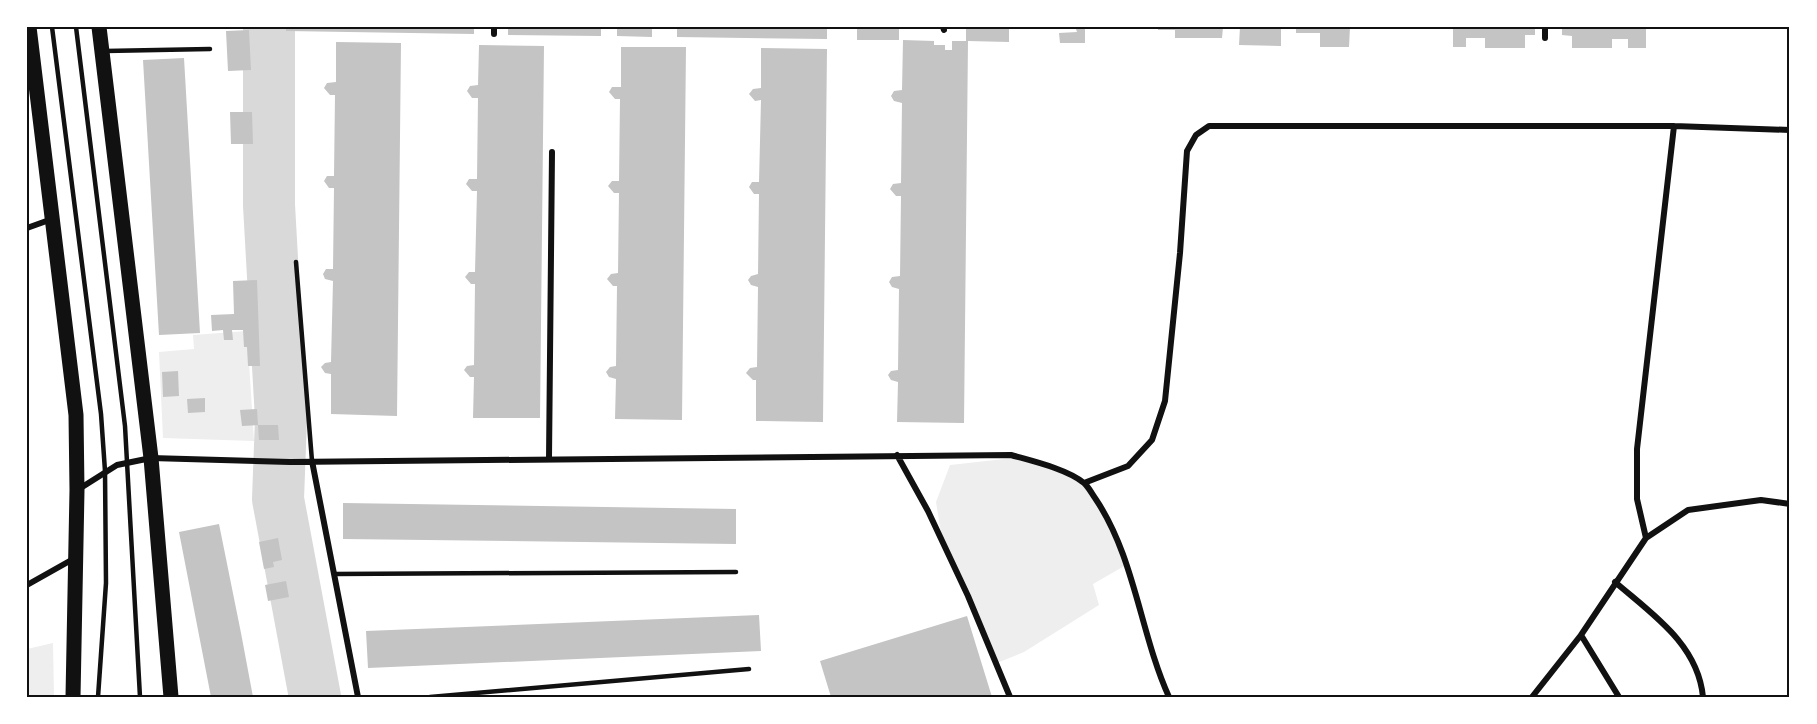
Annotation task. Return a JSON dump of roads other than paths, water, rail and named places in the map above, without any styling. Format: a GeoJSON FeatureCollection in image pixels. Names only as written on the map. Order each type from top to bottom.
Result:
{"type":"FeatureCollection","features":[{"type":"Feature","properties":{"kind":"main road"},"geometry":{"type":"LineString","coordinates":[[29,27],[76,415],[73,697]]}},
{"type":"Feature","properties":{"kind":"main road"},"geometry":{"type":"LineString","coordinates":[[99,27],[151,458],[171,697]]}},
{"type":"Feature","properties":{"kind":"street"},"geometry":{"type":"LineString","coordinates":[[1545,27],[1545,38]]}},
{"type":"Feature","properties":{"kind":"street"},"geometry":{"type":"LineString","coordinates":[[1084,483],[1128,466],[1152,440],[1165,401],[1180,253],[1187,152],[1196,135],[1209,126],[1674,126],[1790,130]]}},
{"type":"Feature","properties":{"kind":"street"},"geometry":{"type":"LineString","coordinates":[[1646,538],[1637,499],[1636,449],[1674,126]]}},
{"type":"Feature","properties":{"kind":"street"},"geometry":{"type":"LineString","coordinates":[[549,459],[552,152]]}},
{"type":"Feature","properties":{"kind":"street"},"geometry":{"type":"LineString","coordinates":[[27,228],[53,219]]}},
{"type":"Feature","properties":{"kind":"street"},"geometry":{"type":"LineString","coordinates":[[897,455],[928,511],[968,596],[1010,697]]}},
{"type":"Feature","properties":{"kind":"street"},"geometry":{"type":"LineString","coordinates":[[77,490],[105,471],[128,462],[151,458],[290,462],[1011,455],[1050,467],[1084,483],[1104,511],[1126,565],[1160,678],[1169,697]]}},
{"type":"Feature","properties":{"kind":"street"},"geometry":{"type":"LineString","coordinates":[[312,461],[358,697]]}},
{"type":"Feature","properties":{"kind":"street"},"geometry":{"type":"LineString","coordinates":[[1532,697],[1581,635],[1646,538],[1688,510],[1761,500],[1790,504]]}},
{"type":"Feature","properties":{"kind":"street"},"geometry":{"type":"LineString","coordinates":[[27,585],[76,558]]}},
{"type":"Feature","properties":{"kind":"street"},"geometry":{"type":"LineString","coordinates":[[1615,582],[1687,648],[1702,687],[1703,697]]}},
{"type":"Feature","properties":{"kind":"street"},"geometry":{"type":"LineString","coordinates":[[1581,635],[1619,697]]}},
{"type":"Feature","properties":{"kind":"lane"},"geometry":{"type":"LineString","coordinates":[[52,27],[101,414],[105,471],[106,583],[98,697]]}},
{"type":"Feature","properties":{"kind":"lane"},"geometry":{"type":"LineString","coordinates":[[75,27],[128,462],[140,697]]}},
{"type":"Feature","properties":{"kind":"lane"},"geometry":{"type":"LineString","coordinates":[[103,51],[210,49]]}},
{"type":"Feature","properties":{"kind":"lane"},"geometry":{"type":"LineString","coordinates":[[296,262],[312,461]]}},
{"type":"Feature","properties":{"kind":"lane"},"geometry":{"type":"LineString","coordinates":[[334,574],[736,572]]}},
{"type":"Feature","properties":{"kind":"lane"},"geometry":{"type":"LineString","coordinates":[[430,697],[749,669]]}},
{"type":"Feature","properties":{"kind":"waterway"},"geometry":{"type":"LineString","coordinates":[[269,27],[269,205],[281,419],[278,499],[315,697]]}}]}
